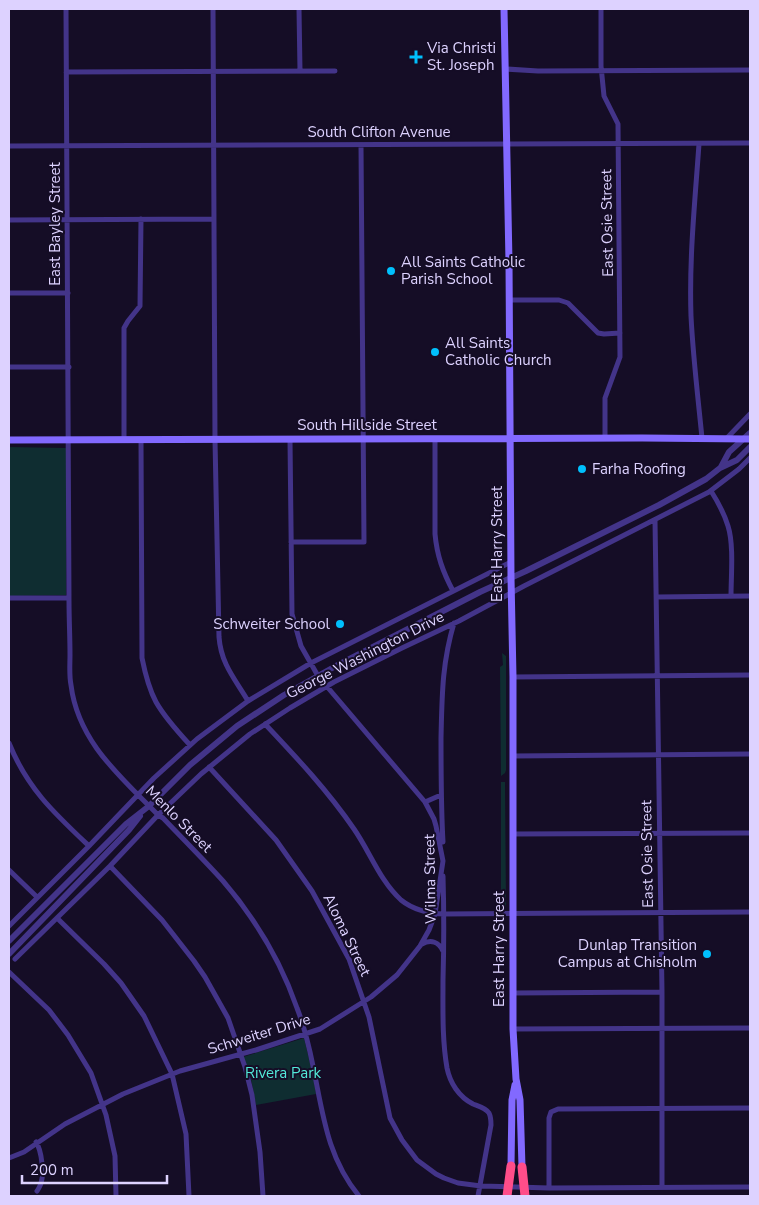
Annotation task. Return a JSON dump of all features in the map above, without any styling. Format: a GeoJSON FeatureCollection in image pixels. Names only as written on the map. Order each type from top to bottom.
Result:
{"type":"FeatureCollection","features":[{"type":"Feature","properties":{"kind":"highway"},"geometry":{"type":"LineString","coordinates":[[507,1196],[511,1166]]}},
{"type":"Feature","properties":{"kind":"highway"},"geometry":{"type":"LineString","coordinates":[[522,1167],[525,1196]]}},
{"type":"Feature","properties":{"kind":"main road","name":"East Harry Street"},"geometry":{"type":"LineString","coordinates":[[504,9],[513,676],[514,1029],[516,1079],[520,1100],[522,1167]]}},
{"type":"Feature","properties":{"kind":"main road","name":"South Hillside Street"},"geometry":{"type":"LineString","coordinates":[[9,440],[747,439]]}},
{"type":"Feature","properties":{"kind":"main road","name":"East Harry Street"},"geometry":{"type":"LineString","coordinates":[[511,1166],[512,1100],[516,1079]]}},
{"type":"Feature","properties":{"kind":"street","name":"East Bayley Street"},"geometry":{"type":"LineString","coordinates":[[66,9],[69,440]]}},
{"type":"Feature","properties":{"kind":"street"},"geometry":{"type":"LineString","coordinates":[[213,9],[217,590],[220,649],[227,667],[248,701]]}},
{"type":"Feature","properties":{"kind":"street"},"geometry":{"type":"LineString","coordinates":[[300,9],[300,71]]}},
{"type":"Feature","properties":{"kind":"street","name":"East Osie Street"},"geometry":{"type":"LineString","coordinates":[[601,9],[604,96],[618,124],[620,333],[620,357],[605,398],[605,438]]}},
{"type":"Feature","properties":{"kind":"street"},"geometry":{"type":"LineString","coordinates":[[506,69],[538,71],[750,70]]}},
{"type":"Feature","properties":{"kind":"street"},"geometry":{"type":"LineString","coordinates":[[66,72],[336,71]]}},
{"type":"Feature","properties":{"kind":"street","name":"South Clifton Avenue"},"geometry":{"type":"LineString","coordinates":[[9,146],[750,143]]}},
{"type":"Feature","properties":{"kind":"street"},"geometry":{"type":"LineString","coordinates":[[291,542],[364,542],[361,144]]}},
{"type":"Feature","properties":{"kind":"street"},"geometry":{"type":"LineString","coordinates":[[699,144],[691,246],[691,316],[702,438]]}},
{"type":"Feature","properties":{"kind":"street"},"geometry":{"type":"LineString","coordinates":[[124,440],[124,328],[140,306],[141,219]]}},
{"type":"Feature","properties":{"kind":"street"},"geometry":{"type":"LineString","coordinates":[[9,220],[214,219]]}},
{"type":"Feature","properties":{"kind":"street"},"geometry":{"type":"LineString","coordinates":[[9,293],[68,293]]}},
{"type":"Feature","properties":{"kind":"street"},"geometry":{"type":"LineString","coordinates":[[509,300],[562,301],[568,303],[598,333],[620,333]]}},
{"type":"Feature","properties":{"kind":"street"},"geometry":{"type":"LineString","coordinates":[[9,367],[69,367]]}},
{"type":"Feature","properties":{"kind":"street"},"geometry":{"type":"LineString","coordinates":[[726,439],[750,414]]}},
{"type":"Feature","properties":{"kind":"street"},"geometry":{"type":"LineString","coordinates":[[720,468],[729,452],[747,439],[750,433]]}},
{"type":"Feature","properties":{"kind":"street"},"geometry":{"type":"LineString","coordinates":[[434,438],[435,534],[437,550],[444,574],[453,591]]}},
{"type":"Feature","properties":{"kind":"street","name":"Menlo Street"},"geometry":{"type":"LineString","coordinates":[[69,440],[70,678],[77,710],[83,726],[108,764],[148,806],[163,818],[223,882],[250,917],[276,960],[296,1005],[305,1034],[313,1063],[327,1136],[341,1169],[359,1196]]}},
{"type":"Feature","properties":{"kind":"street"},"geometry":{"type":"LineString","coordinates":[[141,440],[142,658],[156,702],[166,718],[190,745]]}},
{"type":"Feature","properties":{"kind":"street"},"geometry":{"type":"LineString","coordinates":[[290,440],[292,614],[301,646],[318,676],[425,802],[434,819],[443,861]]}},
{"type":"Feature","properties":{"kind":"street"},"geometry":{"type":"LineString","coordinates":[[9,940],[126,824],[148,806],[190,765],[237,726],[284,695],[318,676],[480,592],[706,480],[720,468],[736,460],[750,447]]}},
{"type":"Feature","properties":{"kind":"street","name":"George Washington Drive"},"geometry":{"type":"LineString","coordinates":[[15,959],[110,866],[158,815],[209,767],[250,734],[327,686],[710,491],[750,458]]}},
{"type":"Feature","properties":{"kind":"street"},"geometry":{"type":"LineString","coordinates":[[710,491],[720,505],[728,527],[731,548],[731,596]]}},
{"type":"Feature","properties":{"kind":"street","name":"East Osie Street"},"geometry":{"type":"LineString","coordinates":[[655,520],[662,992],[662,1187]]}},
{"type":"Feature","properties":{"kind":"street","name":"George Washington Drive"},"geometry":{"type":"LineString","coordinates":[[9,926],[154,778],[190,745],[248,701],[311,663],[511,562]]}},
{"type":"Feature","properties":{"kind":"street"},"geometry":{"type":"LineString","coordinates":[[657,597],[750,596]]}},
{"type":"Feature","properties":{"kind":"street"},"geometry":{"type":"LineString","coordinates":[[9,598],[69,598]]}},
{"type":"Feature","properties":{"kind":"street","name":"Wilma Street"},"geometry":{"type":"LineString","coordinates":[[454,623],[442,681],[443,1027],[450,1079],[464,1098],[470,1103],[486,1110],[490,1115],[491,1125],[480,1186]]}},
{"type":"Feature","properties":{"kind":"street"},"geometry":{"type":"LineString","coordinates":[[513,676],[750,675]]}},
{"type":"Feature","properties":{"kind":"street"},"geometry":{"type":"LineString","coordinates":[[265,724],[315,778],[355,830],[390,888],[406,904],[418,909],[435,914],[750,912]]}},
{"type":"Feature","properties":{"kind":"street"},"geometry":{"type":"LineString","coordinates":[[9,743],[18,764],[34,789],[52,811],[88,846]]}},
{"type":"Feature","properties":{"kind":"street"},"geometry":{"type":"LineString","coordinates":[[513,756],[750,754]]}},
{"type":"Feature","properties":{"kind":"street","name":"Aloma Street"},"geometry":{"type":"LineString","coordinates":[[209,767],[276,840],[312,891],[349,959],[369,1017],[390,1118],[402,1140],[417,1160],[436,1174],[458,1182],[480,1186],[750,1188]]}},
{"type":"Feature","properties":{"kind":"street"},"geometry":{"type":"LineString","coordinates":[[425,802],[441,795]]}},
{"type":"Feature","properties":{"kind":"street"},"geometry":{"type":"LineString","coordinates":[[9,954],[130,830],[148,806]]}},
{"type":"Feature","properties":{"kind":"street"},"geometry":{"type":"LineString","coordinates":[[513,834],[750,834]]}},
{"type":"Feature","properties":{"kind":"street","name":"Schweiter Drive"},"geometry":{"type":"LineString","coordinates":[[9,1158],[24,1152],[65,1124],[123,1094],[180,1071],[241,1055],[320,1029],[372,997],[397,975],[420,946],[429,930],[435,914],[443,861]]}},
{"type":"Feature","properties":{"kind":"street"},"geometry":{"type":"LineString","coordinates":[[110,866],[162,920],[194,961],[228,1018],[248,1076],[252,1095],[260,1152],[263,1196]]}},
{"type":"Feature","properties":{"kind":"street"},"geometry":{"type":"LineString","coordinates":[[9,870],[36,898]]}},
{"type":"Feature","properties":{"kind":"street"},"geometry":{"type":"LineString","coordinates":[[57,918],[121,983],[144,1016],[172,1074],[186,1134],[189,1196]]}},
{"type":"Feature","properties":{"kind":"street"},"geometry":{"type":"LineString","coordinates":[[420,946],[426,942],[434,942],[444,952]]}},
{"type":"Feature","properties":{"kind":"street"},"geometry":{"type":"LineString","coordinates":[[9,972],[49,1010],[68,1035],[91,1073],[106,1115],[115,1156],[116,1196]]}},
{"type":"Feature","properties":{"kind":"street"},"geometry":{"type":"LineString","coordinates":[[514,993],[662,992]]}},
{"type":"Feature","properties":{"kind":"street"},"geometry":{"type":"LineString","coordinates":[[514,1029],[750,1028]]}},
{"type":"Feature","properties":{"kind":"street"},"geometry":{"type":"LineString","coordinates":[[549,1188],[549,1118],[551,1112],[558,1109],[750,1108]]}},
{"type":"Feature","properties":{"kind":"street"},"geometry":{"type":"LineString","coordinates":[[36,1142],[39,1147],[42,1172],[41,1184],[37,1191]]}},
{"type":"Feature","properties":{"kind":"street"},"geometry":{"type":"LineString","coordinates":[[478,1196],[480,1186]]}},
{"type":"Feature","properties":{"kind":"green space"},"geometry":{"type":"Polygon","coordinates":[[[9,447],[66,448],[66,595],[9,596],[9,447]]]}},
{"type":"Feature","properties":{"kind":"green space"},"geometry":{"type":"Polygon","coordinates":[[[502,653],[506,656],[506,770],[501,776],[500,667],[503,665],[502,653]]]}},
{"type":"Feature","properties":{"kind":"green space"},"geometry":{"type":"Polygon","coordinates":[[[501,782],[505,782],[506,905],[504,910],[501,911],[501,782]]]}},
{"type":"Feature","properties":{"kind":"green space","name":"Rivera Park"},"geometry":{"type":"Polygon","coordinates":[[[304,1038],[316,1094],[256,1105],[251,1079],[243,1057],[304,1038]]]}},
{"type":"Feature","properties":{"kind":"place","name":"Via Christi St. Joseph"},"geometry":{"type":"Point","coordinates":[416,57]}},
{"type":"Feature","properties":{"kind":"place","name":"All Saints Catholic Parish School"},"geometry":{"type":"Point","coordinates":[391,271]}},
{"type":"Feature","properties":{"kind":"place","name":"All Saints Catholic Church"},"geometry":{"type":"Point","coordinates":[435,352]}},
{"type":"Feature","properties":{"kind":"place","name":"Farha Roofing"},"geometry":{"type":"Point","coordinates":[582,469]}},
{"type":"Feature","properties":{"kind":"place","name":"Schweiter School"},"geometry":{"type":"Point","coordinates":[340,624]}},
{"type":"Feature","properties":{"kind":"place","name":"Dunlap Transition Campus at Chisholm"},"geometry":{"type":"Point","coordinates":[707,954]}}]}
